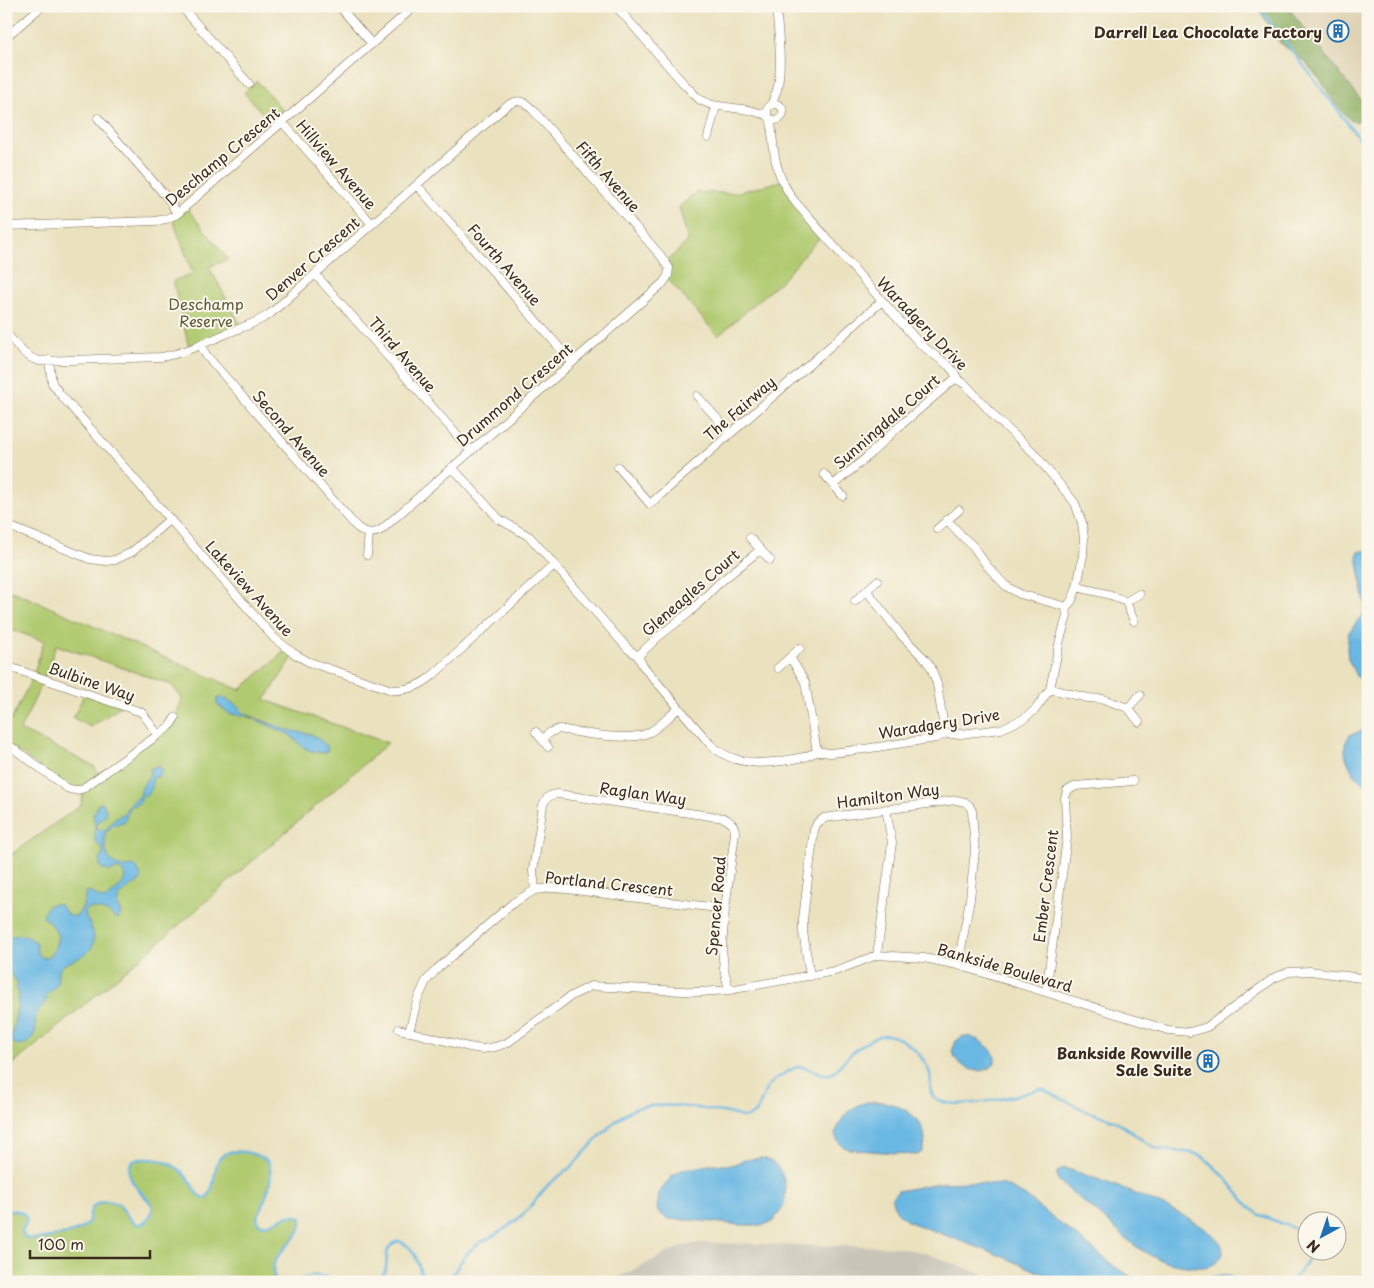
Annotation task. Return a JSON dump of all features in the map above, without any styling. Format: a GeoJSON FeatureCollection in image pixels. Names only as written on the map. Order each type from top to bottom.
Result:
{"type":"FeatureCollection","features":[{"type":"Feature","properties":{"kind":"street"},"geometry":{"type":"LineString","coordinates":[[6,37],[42,6]]}},
{"type":"Feature","properties":{"kind":"street"},"geometry":{"type":"LineString","coordinates":[[181,6],[249,84]]}},
{"type":"Feature","properties":{"kind":"street"},"geometry":{"type":"LineString","coordinates":[[340,6],[372,44]]}},
{"type":"Feature","properties":{"kind":"street","name":"Deschamp Crescent"},"geometry":{"type":"LineString","coordinates":[[6,226],[155,221],[177,214],[415,6]]}},
{"type":"Feature","properties":{"kind":"street"},"geometry":{"type":"LineString","coordinates":[[616,6],[692,93],[704,102],[716,106],[771,113],[776,104],[780,106]]}},
{"type":"Feature","properties":{"kind":"street","name":"Waradgery Drive"},"geometry":{"type":"LineString","coordinates":[[452,467],[499,519],[530,537],[628,649],[638,656],[642,664],[716,750],[736,760],[764,763],[817,752],[849,751],[924,740],[945,734],[974,733],[1002,729],[1023,719],[1035,710],[1050,689],[1067,616],[1067,607],[1077,587],[1082,563],[1084,538],[1082,523],[1075,503],[1033,452],[1001,423],[968,387],[956,378],[949,366],[920,344],[787,191],[778,171],[771,113],[777,89],[780,52],[776,6]]}},
{"type":"Feature","properties":{"kind":"street","name":"Waradgery Drive"},"geometry":{"type":"LineString","coordinates":[[771,113],[783,113],[777,89]]}},
{"type":"Feature","properties":{"kind":"street","name":"Denver Crescent"},"geometry":{"type":"LineString","coordinates":[[49,360],[160,357],[174,354],[262,319],[505,107],[515,102],[527,104]]}},
{"type":"Feature","properties":{"kind":"street","name":"Fifth Avenue"},"geometry":{"type":"LineString","coordinates":[[527,104],[649,242],[669,268]]}},
{"type":"Feature","properties":{"kind":"street"},"geometry":{"type":"LineString","coordinates":[[708,137],[716,106]]}},
{"type":"Feature","properties":{"kind":"street"},"geometry":{"type":"LineString","coordinates":[[98,118],[170,201],[177,214]]}},
{"type":"Feature","properties":{"kind":"street","name":"Hillview Avenue"},"geometry":{"type":"LineString","coordinates":[[283,123],[372,224]]}},
{"type":"Feature","properties":{"kind":"street","name":"Fourth Avenue"},"geometry":{"type":"LineString","coordinates":[[417,184],[572,362]]}},
{"type":"Feature","properties":{"kind":"street","name":"Drummond Crescent"},"geometry":{"type":"LineString","coordinates":[[369,533],[381,530],[663,282],[668,276],[669,268]]}},
{"type":"Feature","properties":{"kind":"street","name":"Third Avenue"},"geometry":{"type":"LineString","coordinates":[[315,274],[471,451]]}},
{"type":"Feature","properties":{"kind":"street","name":"The Fairway"},"geometry":{"type":"LineString","coordinates":[[618,467],[650,504],[882,302]]}},
{"type":"Feature","properties":{"kind":"street"},"geometry":{"type":"LineString","coordinates":[[6,333],[28,357],[34,360],[49,360]]}},
{"type":"Feature","properties":{"kind":"street","name":"Second Avenue"},"geometry":{"type":"LineString","coordinates":[[200,344],[206,355],[348,518],[361,531],[369,533]]}},
{"type":"Feature","properties":{"kind":"street","name":"Lakeview Avenue"},"geometry":{"type":"LineString","coordinates":[[49,360],[51,381],[54,388],[270,634],[292,653],[310,662],[392,690],[413,688],[428,680],[554,565]]}},
{"type":"Feature","properties":{"kind":"street","name":"Sunningdale Court"},"geometry":{"type":"LineString","coordinates":[[833,485],[956,378]]}},
{"type":"Feature","properties":{"kind":"street"},"geometry":{"type":"LineString","coordinates":[[697,396],[730,433]]}},
{"type":"Feature","properties":{"kind":"street","name":"Sunningdale Court"},"geometry":{"type":"LineString","coordinates":[[824,474],[843,496]]}},
{"type":"Feature","properties":{"kind":"street"},"geometry":{"type":"LineString","coordinates":[[937,529],[959,510]]}},
{"type":"Feature","properties":{"kind":"street"},"geometry":{"type":"LineString","coordinates":[[6,525],[90,559],[106,561],[115,560],[132,552],[170,519]]}},
{"type":"Feature","properties":{"kind":"street"},"geometry":{"type":"LineString","coordinates":[[947,520],[973,546],[992,572],[1006,586],[1020,594],[1067,607]]}},
{"type":"Feature","properties":{"kind":"street"},"geometry":{"type":"LineString","coordinates":[[367,555],[369,533]]}},
{"type":"Feature","properties":{"kind":"street","name":"Gleneagles Court"},"geometry":{"type":"LineString","coordinates":[[750,538],[770,560]]}},
{"type":"Feature","properties":{"kind":"street","name":"Gleneagles Court"},"geometry":{"type":"LineString","coordinates":[[638,656],[658,637],[690,612],[718,584],[760,550]]}},
{"type":"Feature","properties":{"kind":"street"},"geometry":{"type":"LineString","coordinates":[[855,601],[877,581]]}},
{"type":"Feature","properties":{"kind":"street"},"geometry":{"type":"LineString","coordinates":[[1077,587],[1111,595],[1126,602],[1134,621]]}},
{"type":"Feature","properties":{"kind":"street"},"geometry":{"type":"LineString","coordinates":[[867,590],[901,635],[931,666],[937,684],[945,734]]}},
{"type":"Feature","properties":{"kind":"street"},"geometry":{"type":"LineString","coordinates":[[1126,602],[1139,594]]}},
{"type":"Feature","properties":{"kind":"street"},"geometry":{"type":"LineString","coordinates":[[778,668],[800,648]]}},
{"type":"Feature","properties":{"kind":"street"},"geometry":{"type":"LineString","coordinates":[[790,657],[805,682],[817,752]]}},
{"type":"Feature","properties":{"kind":"street","name":"Bulbine Way"},"geometry":{"type":"LineString","coordinates":[[6,666],[141,712],[158,735]]}},
{"type":"Feature","properties":{"kind":"street"},"geometry":{"type":"LineString","coordinates":[[1050,689],[1088,698],[1106,700],[1128,708],[1139,722]]}},
{"type":"Feature","properties":{"kind":"street"},"geometry":{"type":"LineString","coordinates":[[1128,708],[1140,695]]}},
{"type":"Feature","properties":{"kind":"street"},"geometry":{"type":"LineString","coordinates":[[542,740],[551,732],[559,729],[626,738],[638,736],[653,730],[679,708]]}},
{"type":"Feature","properties":{"kind":"street"},"geometry":{"type":"LineString","coordinates":[[6,743],[67,788],[74,791],[82,789],[158,735],[170,726],[175,718]]}},
{"type":"Feature","properties":{"kind":"street"},"geometry":{"type":"LineString","coordinates":[[536,732],[548,747]]}},
{"type":"Feature","properties":{"kind":"street","name":"Ember Crescent"},"geometry":{"type":"LineString","coordinates":[[1046,992],[1068,838],[1065,798],[1067,790],[1076,786],[1134,781]]}},
{"type":"Feature","properties":{"kind":"street","name":"Raglan Way"},"geometry":{"type":"LineString","coordinates":[[535,890],[533,871],[543,805],[549,796],[558,794],[724,818],[732,824]]}},
{"type":"Feature","properties":{"kind":"street","name":"Hamilton Way"},"geometry":{"type":"LineString","coordinates":[[810,976],[803,932],[803,919],[814,830],[817,823],[824,818],[956,800],[965,802],[972,811],[976,850],[970,899],[958,965]]}},
{"type":"Feature","properties":{"kind":"street"},"geometry":{"type":"LineString","coordinates":[[877,955],[892,843],[886,809]]}},
{"type":"Feature","properties":{"kind":"street","name":"Spencer Road"},"geometry":{"type":"LineString","coordinates":[[729,990],[722,948],[735,833],[732,824]]}},
{"type":"Feature","properties":{"kind":"street","name":"Portland Crescent"},"geometry":{"type":"LineString","coordinates":[[409,1032],[426,982],[438,968],[513,903],[535,890],[566,889],[726,909]]}},
{"type":"Feature","properties":{"kind":"street","name":"Bankside Boulevard"},"geometry":{"type":"LineString","coordinates":[[399,1029],[469,1047],[482,1049],[496,1047],[507,1043],[571,996],[591,986],[700,992],[729,990],[835,971],[877,955],[924,958],[958,965],[1168,1030],[1190,1032],[1207,1027],[1274,978],[1289,972],[1310,972],[1368,979]]}},
{"type":"Feature","properties":{"kind":"shaded area"},"geometry":{"type":"Polygon","coordinates":[[[1286,6],[1368,6],[1368,112],[1286,6]]]}},
{"type":"Feature","properties":{"kind":"shaded area"},"geometry":{"type":"Polygon","coordinates":[[[702,1243],[896,1247],[925,1253],[1003,1282],[608,1282],[682,1246],[702,1243]]]}},
{"type":"Feature","properties":{"kind":"green space"},"geometry":{"type":"Polygon","coordinates":[[[1257,6],[1287,6],[1368,109],[1368,115],[1356,122],[1350,120],[1335,104],[1321,81],[1304,61],[1279,42],[1257,6]]]}},
{"type":"Feature","properties":{"kind":"green space"},"geometry":{"type":"Polygon","coordinates":[[[257,81],[289,117],[276,128],[244,93],[257,81]]]}},
{"type":"Feature","properties":{"kind":"green space"},"geometry":{"type":"Polygon","coordinates":[[[782,181],[823,234],[781,281],[718,336],[667,278],[666,262],[688,241],[679,207],[696,192],[735,193],[782,181]]]}},
{"type":"Feature","properties":{"kind":"green space","name":"Deschamp Reserve"},"geometry":{"type":"Polygon","coordinates":[[[186,207],[228,259],[209,267],[242,327],[189,348],[173,281],[193,274],[172,217],[186,207]]]}},
{"type":"Feature","properties":{"kind":"green space"},"geometry":{"type":"Polygon","coordinates":[[[6,590],[17,593],[240,690],[287,649],[295,654],[265,700],[388,743],[149,951],[6,1070],[6,858],[81,805],[84,788],[74,791],[6,743],[6,719],[11,721],[33,676],[44,641],[6,628],[6,590]],[[56,645],[44,679],[20,730],[94,766],[100,775],[175,718],[182,699],[172,685],[56,645]]]}},
{"type":"Feature","properties":{"kind":"green space"},"geometry":{"type":"Polygon","coordinates":[[[85,693],[121,706],[91,727],[73,718],[85,693]]]}},
{"type":"Feature","properties":{"kind":"green space"},"geometry":{"type":"Polygon","coordinates":[[[231,1151],[256,1155],[269,1163],[270,1184],[258,1216],[259,1224],[269,1224],[289,1216],[300,1217],[300,1229],[275,1261],[272,1282],[6,1282],[6,1210],[20,1212],[25,1216],[26,1223],[22,1231],[25,1238],[31,1239],[55,1236],[82,1228],[88,1223],[92,1207],[102,1201],[119,1204],[134,1223],[142,1224],[150,1216],[152,1206],[131,1178],[130,1166],[134,1160],[150,1159],[170,1164],[182,1173],[197,1194],[202,1198],[206,1198],[210,1192],[219,1160],[231,1151]]]}},
{"type":"Feature","properties":{"kind":"water"},"geometry":{"type":"Polygon","coordinates":[[[1368,550],[1368,683],[1356,676],[1348,659],[1347,648],[1349,632],[1363,614],[1365,605],[1357,555],[1359,552],[1368,550]]]}},
{"type":"Feature","properties":{"kind":"water"},"geometry":{"type":"Polygon","coordinates":[[[222,697],[238,706],[243,713],[287,730],[311,734],[328,748],[326,752],[311,751],[303,747],[290,735],[253,718],[230,714],[217,704],[217,699],[222,697]]]}},
{"type":"Feature","properties":{"kind":"water"},"geometry":{"type":"Polygon","coordinates":[[[1368,729],[1368,786],[1351,769],[1345,751],[1350,735],[1368,729]]]}},
{"type":"Feature","properties":{"kind":"water"},"geometry":{"type":"Polygon","coordinates":[[[156,766],[160,767],[162,772],[159,776],[152,779],[151,790],[141,798],[141,801],[129,808],[125,821],[112,826],[105,834],[105,844],[111,861],[121,867],[136,866],[142,879],[125,891],[118,900],[117,903],[121,914],[118,919],[109,913],[94,908],[86,910],[85,916],[94,936],[92,947],[83,956],[60,968],[57,985],[46,996],[47,1000],[35,1016],[36,1030],[31,1040],[21,1046],[14,1044],[11,1040],[19,993],[15,989],[18,985],[17,982],[6,965],[6,936],[23,935],[27,937],[37,943],[39,955],[44,958],[48,957],[54,949],[58,936],[54,928],[43,916],[47,907],[56,904],[62,907],[68,915],[76,916],[82,908],[86,892],[89,891],[105,899],[120,887],[126,877],[122,871],[116,869],[109,872],[100,866],[103,852],[102,848],[95,841],[93,813],[96,811],[97,805],[103,803],[106,812],[96,827],[100,830],[106,830],[115,818],[124,813],[130,804],[141,795],[150,769],[156,766]]]}},
{"type":"Feature","properties":{"kind":"water"},"geometry":{"type":"Polygon","coordinates":[[[963,1036],[977,1039],[991,1049],[995,1061],[991,1067],[983,1071],[977,1071],[966,1068],[957,1061],[952,1051],[956,1041],[963,1036]]]}},
{"type":"Feature","properties":{"kind":"water"},"geometry":{"type":"Polygon","coordinates":[[[868,1102],[888,1103],[911,1114],[922,1127],[925,1143],[922,1152],[917,1155],[848,1149],[841,1145],[835,1134],[840,1123],[856,1106],[868,1102]]]}},
{"type":"Feature","properties":{"kind":"water"},"geometry":{"type":"Polygon","coordinates":[[[761,1158],[774,1163],[784,1180],[785,1200],[780,1212],[772,1222],[762,1225],[740,1225],[668,1219],[660,1214],[657,1209],[659,1193],[672,1176],[682,1170],[709,1165],[731,1165],[745,1160],[761,1158]]]}},
{"type":"Feature","properties":{"kind":"water"},"geometry":{"type":"Polygon","coordinates":[[[1064,1168],[1126,1190],[1179,1213],[1217,1238],[1223,1250],[1221,1258],[1209,1266],[1195,1267],[1171,1263],[1147,1253],[1125,1238],[1058,1180],[1057,1172],[1064,1168]]]}},
{"type":"Feature","properties":{"kind":"water"},"geometry":{"type":"Polygon","coordinates":[[[971,1182],[1004,1185],[1024,1195],[1118,1269],[1141,1282],[1063,1282],[1001,1256],[907,1221],[893,1204],[892,1197],[898,1191],[938,1183],[971,1182]]]}},
{"type":"Feature","properties":{"kind":"water"},"geometry":{"type":"Polygon","coordinates":[[[1221,1275],[1230,1275],[1238,1282],[1194,1282],[1221,1275]]]}},
{"type":"Feature","properties":{"kind":"waterway"},"geometry":{"type":"LineString","coordinates":[[1258,6],[1368,150]]}},
{"type":"Feature","properties":{"kind":"waterway"},"geometry":{"type":"LineString","coordinates":[[448,1282],[463,1258],[471,1250],[479,1243],[504,1230],[519,1218],[530,1208],[549,1184],[573,1165],[597,1139],[633,1109],[652,1106],[673,1106],[707,1109],[749,1117],[757,1110],[766,1089],[788,1071],[801,1067],[825,1074],[833,1073],[859,1047],[882,1035],[901,1040],[914,1049],[924,1061],[930,1074],[930,1088],[933,1096],[941,1101],[967,1104],[1016,1096],[1039,1089],[1044,1090],[1088,1112],[1113,1120],[1158,1149],[1193,1153],[1202,1156],[1225,1177],[1250,1208],[1260,1215],[1296,1229]]}},
{"type":"Feature","properties":{"kind":"waterway"},"geometry":{"type":"LineString","coordinates":[[6,1051],[12,1042]]}},
{"type":"Feature","properties":{"kind":"waterway"},"geometry":{"type":"LineString","coordinates":[[6,1210],[20,1212],[25,1216],[26,1223],[22,1231],[25,1238],[31,1239],[56,1236],[80,1229],[88,1223],[92,1208],[102,1202],[119,1204],[134,1223],[142,1224],[150,1216],[153,1206],[131,1178],[129,1172],[134,1160],[150,1159],[170,1164],[182,1173],[197,1194],[202,1198],[206,1198],[211,1191],[219,1160],[224,1155],[232,1152],[245,1152],[261,1157],[269,1163],[270,1184],[258,1216],[259,1224],[269,1224],[289,1216],[300,1217],[301,1225],[298,1233],[274,1263],[273,1272],[277,1282]]}},
{"type":"Feature","properties":{"kind":"waterway"},"geometry":{"type":"LineString","coordinates":[[374,1282],[381,1277],[386,1269],[389,1248],[398,1241],[404,1243],[412,1250],[420,1268],[422,1282]]}},
{"type":"Feature","properties":{"kind":"waterway"},"geometry":{"type":"LineString","coordinates":[[1291,1282],[1306,1264],[1307,1260]]}},
{"type":"Feature","properties":{"kind":"waterway"},"geometry":{"type":"LineString","coordinates":[[299,1282],[313,1276],[337,1282]]}},
{"type":"Feature","properties":{"kind":"place","name":"Darrell Lea Chocolate Factory"},"geometry":{"type":"Point","coordinates":[1338,31]}},
{"type":"Feature","properties":{"kind":"place","name":"Bankside Rowville Sale Suite"},"geometry":{"type":"Point","coordinates":[1208,1061]}}]}
